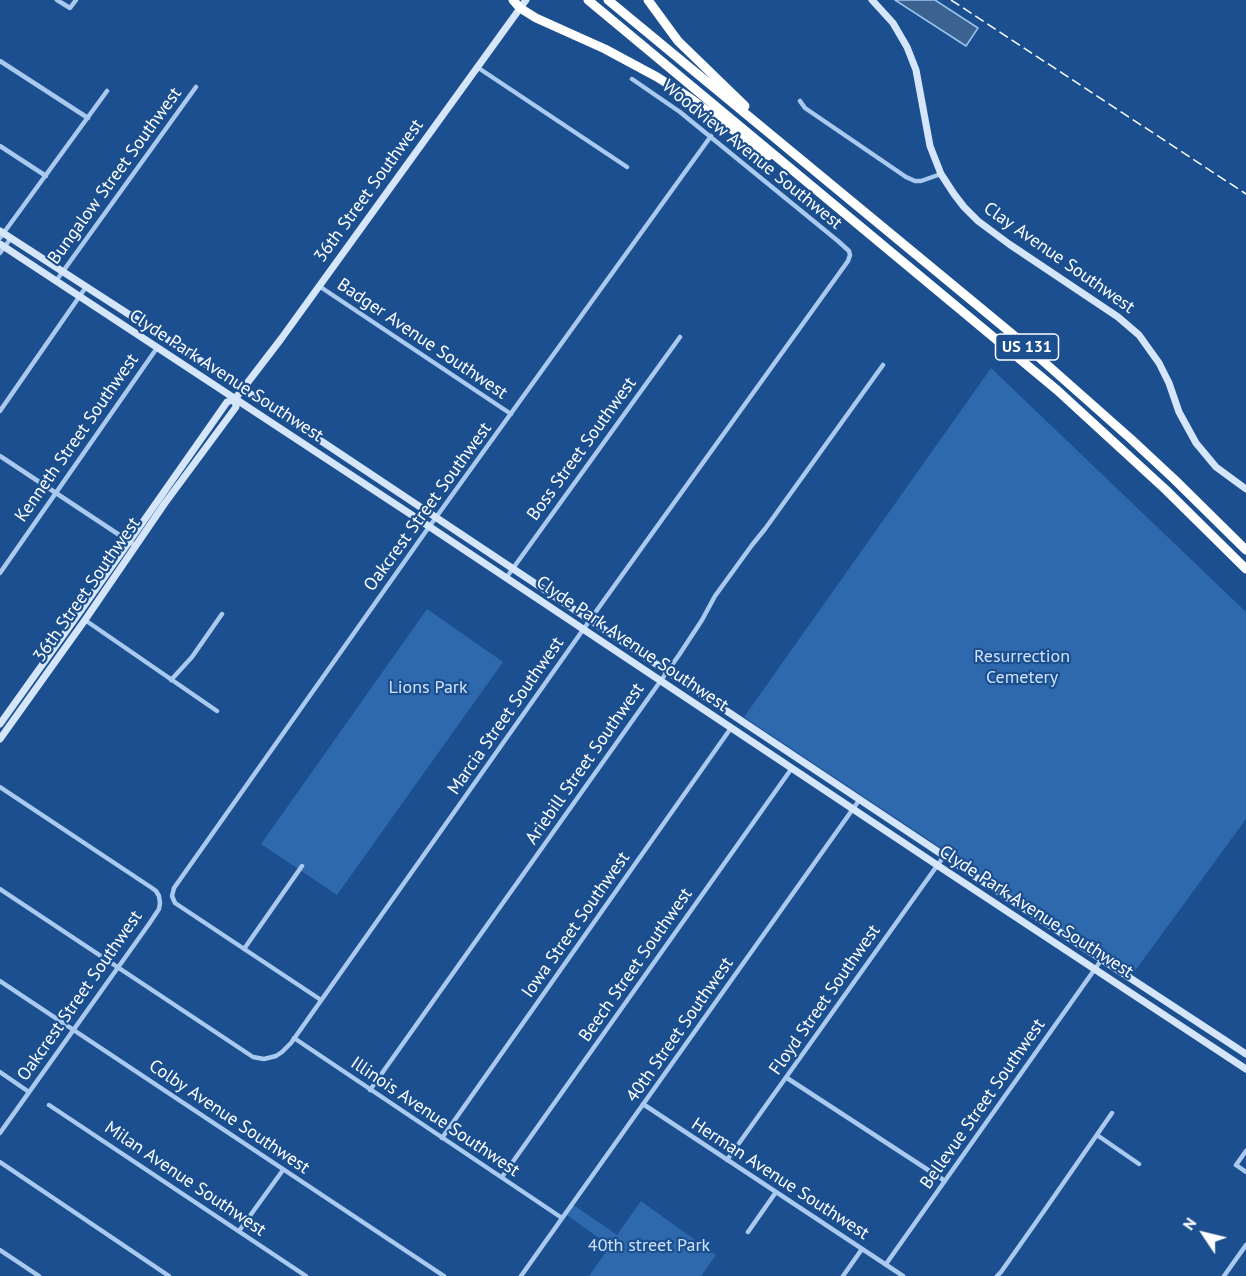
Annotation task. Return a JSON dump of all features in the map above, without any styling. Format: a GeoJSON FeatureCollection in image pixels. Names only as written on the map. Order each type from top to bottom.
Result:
{"type":"FeatureCollection","features":[{"type":"Feature","properties":{"kind":"highway"},"geometry":{"type":"LineString","coordinates":[[513,0],[523,4],[543,21],[605,49],[657,77],[808,182]]}},
{"type":"Feature","properties":{"kind":"highway","name":"US 131"},"geometry":{"type":"LineString","coordinates":[[588,0],[1057,390],[1152,476],[1246,568]]}},
{"type":"Feature","properties":{"kind":"highway","name":"US 131"},"geometry":{"type":"LineString","coordinates":[[608,0],[1017,338],[1094,405],[1246,550]]}},
{"type":"Feature","properties":{"kind":"highway"},"geometry":{"type":"LineString","coordinates":[[648,0],[685,49],[797,156]]}},
{"type":"Feature","properties":{"kind":"main road","name":"Clay Avenue Southwest"},"geometry":{"type":"LineString","coordinates":[[872,0],[893,23],[907,47],[916,70],[930,146],[942,174],[964,207],[978,221],[1009,244],[1118,317],[1139,335],[1162,369],[1179,412],[1196,442],[1216,467],[1246,489]]}},
{"type":"Feature","properties":{"kind":"main road","name":"36th Street Southwest"},"geometry":{"type":"LineString","coordinates":[[0,740],[85,620],[132,544],[227,402],[236,399],[523,4]]}},
{"type":"Feature","properties":{"kind":"main road","name":"Clyde Park Avenue Southwest"},"geometry":{"type":"LineString","coordinates":[[1,234],[243,389],[944,856],[1246,1054]]}},
{"type":"Feature","properties":{"kind":"main road","name":"Clyde Park Avenue Southwest"},"geometry":{"type":"LineString","coordinates":[[1,248],[56,281],[236,399],[1246,1069]]}},
{"type":"Feature","properties":{"kind":"main road","name":"36th Street Southwest"},"geometry":{"type":"LineString","coordinates":[[0,724],[132,544]]}},
{"type":"Feature","properties":{"kind":"street"},"geometry":{"type":"LineString","coordinates":[[57,0],[70,8],[76,0]]}},
{"type":"Feature","properties":{"kind":"street"},"geometry":{"type":"LineString","coordinates":[[0,61],[87,118]]}},
{"type":"Feature","properties":{"kind":"street"},"geometry":{"type":"LineString","coordinates":[[477,68],[627,167]]}},
{"type":"Feature","properties":{"kind":"street","name":"Woodview Avenue Southwest"},"geometry":{"type":"LineString","coordinates":[[632,79],[680,111],[711,136],[838,241],[849,251],[850,255]]}},
{"type":"Feature","properties":{"kind":"street","name":"Bungalow Street Southwest"},"geometry":{"type":"LineString","coordinates":[[56,281],[196,87]]}},
{"type":"Feature","properties":{"kind":"street"},"geometry":{"type":"LineString","coordinates":[[1,234],[107,91]]}},
{"type":"Feature","properties":{"kind":"street"},"geometry":{"type":"LineString","coordinates":[[800,101],[805,108],[906,177],[921,181],[942,174]]}},
{"type":"Feature","properties":{"kind":"street","name":"Oakcrest Street Southwest"},"geometry":{"type":"LineString","coordinates":[[244,949],[175,903],[172,896],[174,888],[436,518],[711,136]]}},
{"type":"Feature","properties":{"kind":"street"},"geometry":{"type":"LineString","coordinates":[[0,146],[46,176]]}},
{"type":"Feature","properties":{"kind":"street"},"geometry":{"type":"LineString","coordinates":[[1,248],[10,238]]}},
{"type":"Feature","properties":{"kind":"street","name":"Marcia Street Southwest"},"geometry":{"type":"LineString","coordinates":[[118,967],[240,1050],[264,1059],[276,1056],[287,1048],[848,261],[850,255]]}},
{"type":"Feature","properties":{"kind":"street","name":"Badger Avenue Southwest"},"geometry":{"type":"LineString","coordinates":[[319,286],[511,414]]}},
{"type":"Feature","properties":{"kind":"street"},"geometry":{"type":"LineString","coordinates":[[0,411],[87,287]]}},
{"type":"Feature","properties":{"kind":"street","name":"Boss Street Southwest"},"geometry":{"type":"LineString","coordinates":[[506,578],[680,337]]}},
{"type":"Feature","properties":{"kind":"street","name":"Kenneth Street Southwest"},"geometry":{"type":"LineString","coordinates":[[0,573],[157,348]]}},
{"type":"Feature","properties":{"kind":"street","name":"Ariebill Street Southwest"},"geometry":{"type":"LineString","coordinates":[[370,1090],[661,681],[702,620],[715,596],[883,365]]}},
{"type":"Feature","properties":{"kind":"street"},"geometry":{"type":"LineString","coordinates":[[0,456],[132,544]]}},
{"type":"Feature","properties":{"kind":"street"},"geometry":{"type":"LineString","coordinates":[[171,680],[192,657],[222,614]]}},
{"type":"Feature","properties":{"kind":"street"},"geometry":{"type":"LineString","coordinates":[[77,616],[217,711]]}},
{"type":"Feature","properties":{"kind":"street","name":"Iowa Street Southwest"},"geometry":{"type":"LineString","coordinates":[[442,1138],[731,728]]}},
{"type":"Feature","properties":{"kind":"street","name":"Beech Street Southwest"},"geometry":{"type":"LineString","coordinates":[[502,1177],[792,768]]}},
{"type":"Feature","properties":{"kind":"street","name":"Oakcrest Street Southwest"},"geometry":{"type":"LineString","coordinates":[[0,787],[152,888],[159,896],[160,903],[159,909],[149,924],[0,1133]]}},
{"type":"Feature","properties":{"kind":"street","name":"40th Street Southwest"},"geometry":{"type":"LineString","coordinates":[[521,1276],[860,799]]}},
{"type":"Feature","properties":{"kind":"street","name":"Floyd Street Southwest"},"geometry":{"type":"LineString","coordinates":[[727,1160],[944,856]]}},
{"type":"Feature","properties":{"kind":"street"},"geometry":{"type":"LineString","coordinates":[[302,866],[244,949],[321,1000]]}},
{"type":"Feature","properties":{"kind":"street"},"geometry":{"type":"LineString","coordinates":[[0,889],[118,967]]}},
{"type":"Feature","properties":{"kind":"street","name":"Bellevue Street Southwest"},"geometry":{"type":"LineString","coordinates":[[886,1264],[1102,959]]}},
{"type":"Feature","properties":{"kind":"street","name":"Colby Avenue Southwest"},"geometry":{"type":"LineString","coordinates":[[0,981],[444,1276]]}},
{"type":"Feature","properties":{"kind":"street","name":"Illinois Avenue Southwest"},"geometry":{"type":"LineString","coordinates":[[294,1038],[562,1218]]}},
{"type":"Feature","properties":{"kind":"street"},"geometry":{"type":"LineString","coordinates":[[0,1072],[29,1092]]}},
{"type":"Feature","properties":{"kind":"street"},"geometry":{"type":"LineString","coordinates":[[787,1078],[945,1181]]}},
{"type":"Feature","properties":{"kind":"street","name":"Herman Avenue Southwest"},"geometry":{"type":"LineString","coordinates":[[643,1104],[903,1276]]}},
{"type":"Feature","properties":{"kind":"street","name":"Milan Avenue Southwest"},"geometry":{"type":"LineString","coordinates":[[49,1105],[306,1276]]}},
{"type":"Feature","properties":{"kind":"street"},"geometry":{"type":"LineString","coordinates":[[996,1276],[1112,1113]]}},
{"type":"Feature","properties":{"kind":"street"},"geometry":{"type":"LineString","coordinates":[[1097,1135],[1139,1164]]}},
{"type":"Feature","properties":{"kind":"street"},"geometry":{"type":"LineString","coordinates":[[1246,1151],[1236,1165],[1246,1172]]}},
{"type":"Feature","properties":{"kind":"street"},"geometry":{"type":"LineString","coordinates":[[0,1162],[169,1276]]}},
{"type":"Feature","properties":{"kind":"street"},"geometry":{"type":"LineString","coordinates":[[239,1231],[283,1170]]}},
{"type":"Feature","properties":{"kind":"street"},"geometry":{"type":"LineString","coordinates":[[748,1232],[776,1192]]}},
{"type":"Feature","properties":{"kind":"street"},"geometry":{"type":"LineString","coordinates":[[1224,1276],[1246,1245]]}},
{"type":"Feature","properties":{"kind":"street"},"geometry":{"type":"LineString","coordinates":[[843,1276],[862,1249]]}},
{"type":"Feature","properties":{"kind":"street"},"geometry":{"type":"LineString","coordinates":[[0,1250],[39,1276]]}},
{"type":"Feature","properties":{"kind":"green space","name":"Resurrection Cemetery"},"geometry":{"type":"Polygon","coordinates":[[[991,368],[1246,612],[1246,819],[1132,975],[744,717],[991,368]]]}},
{"type":"Feature","properties":{"kind":"green space","name":"Lions Park"},"geometry":{"type":"Polygon","coordinates":[[[427,609],[503,662],[337,895],[261,844],[427,609]]]}},
{"type":"Feature","properties":{"kind":"green space","name":"40th street Park"},"geometry":{"type":"Polygon","coordinates":[[[641,1201],[716,1255],[701,1276],[589,1276],[610,1246],[567,1215],[572,1204],[617,1235],[641,1201]]]}},
{"type":"Feature","properties":{"kind":"shaded area"},"geometry":{"type":"Polygon","coordinates":[[[895,0],[935,0],[978,28],[966,46],[895,0]]]}},
{"type":"Feature","properties":{"kind":"railway"},"geometry":{"type":"LineString","coordinates":[[951,0],[1246,194]]}}]}
